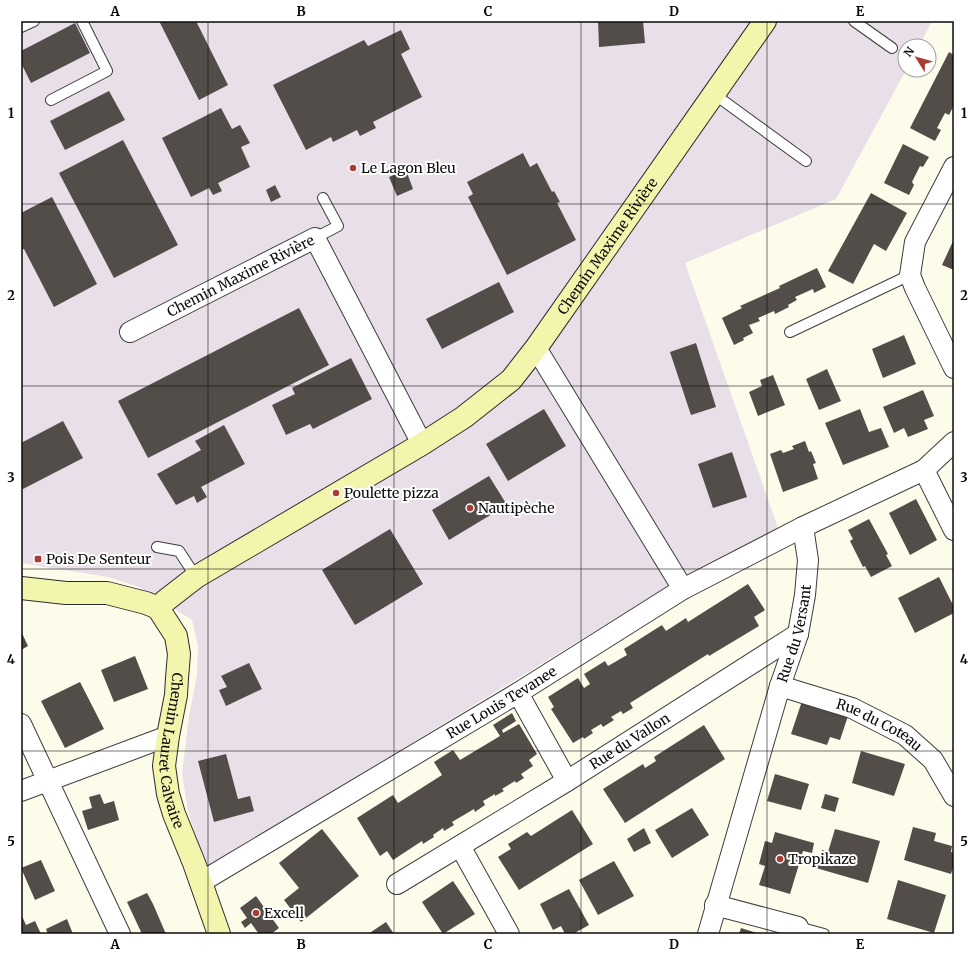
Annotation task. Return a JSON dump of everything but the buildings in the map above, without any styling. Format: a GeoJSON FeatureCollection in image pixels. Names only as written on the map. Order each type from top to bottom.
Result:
{"type":"FeatureCollection","features":[{"type":"Feature","properties":{"kind":"street","name":"Chemin Maxime Rivière"},"geometry":{"type":"LineString","coordinates":[[158,608],[196,577],[422,444],[464,417],[511,380],[536,348],[765,21]]}},
{"type":"Feature","properties":{"kind":"street"},"geometry":{"type":"LineString","coordinates":[[954,167],[915,242],[910,276],[915,288],[949,344],[954,368]]}},
{"type":"Feature","properties":{"kind":"street","name":"Chemin Maxime Rivière"},"geometry":{"type":"LineString","coordinates":[[130,332],[315,238],[422,444]]}},
{"type":"Feature","properties":{"kind":"street"},"geometry":{"type":"LineString","coordinates":[[536,348],[683,589]]}},
{"type":"Feature","properties":{"kind":"street"},"geometry":{"type":"LineString","coordinates":[[803,527],[924,470],[954,442]]}},
{"type":"Feature","properties":{"kind":"street"},"geometry":{"type":"LineString","coordinates":[[924,470],[954,530]]}},
{"type":"Feature","properties":{"kind":"street","name":"Rue Louis Tevanee"},"geometry":{"type":"LineString","coordinates":[[201,882],[518,693],[683,589],[803,527]]}},
{"type":"Feature","properties":{"kind":"street","name":"Rue du Versant"},"geometry":{"type":"LineString","coordinates":[[708,934],[780,686],[798,634],[805,595],[808,560],[803,527]]}},
{"type":"Feature","properties":{"kind":"street"},"geometry":{"type":"LineString","coordinates":[[21,588],[66,593],[107,593],[146,603],[158,608]]}},
{"type":"Feature","properties":{"kind":"street","name":"Chemin Lauret Calvaire"},"geometry":{"type":"LineString","coordinates":[[158,608],[176,636],[179,654],[176,695],[164,766],[168,794],[174,814],[201,882],[219,934]]}},
{"type":"Feature","properties":{"kind":"street","name":"Rue du Vallon"},"geometry":{"type":"LineString","coordinates":[[397,884],[567,781],[798,634]]}},
{"type":"Feature","properties":{"kind":"street","name":"Rue du Coteau"},"geometry":{"type":"LineString","coordinates":[[780,686],[852,708],[905,736],[933,760],[954,796]]}},
{"type":"Feature","properties":{"kind":"street"},"geometry":{"type":"LineString","coordinates":[[518,693],[567,781]]}},
{"type":"Feature","properties":{"kind":"street"},"geometry":{"type":"LineString","coordinates":[[21,724],[120,934]]}},
{"type":"Feature","properties":{"kind":"street"},"geometry":{"type":"LineString","coordinates":[[21,791],[168,736]]}},
{"type":"Feature","properties":{"kind":"street"},"geometry":{"type":"LineString","coordinates":[[460,846],[509,934]]}},
{"type":"Feature","properties":{"kind":"street"},"geometry":{"type":"LineString","coordinates":[[716,905],[798,927]]}},
{"type":"Feature","properties":{"kind":"lane"},"geometry":{"type":"LineString","coordinates":[[21,27],[34,21]]}},
{"type":"Feature","properties":{"kind":"lane"},"geometry":{"type":"LineString","coordinates":[[51,100],[107,71],[82,21]]}},
{"type":"Feature","properties":{"kind":"lane"},"geometry":{"type":"LineString","coordinates":[[854,21],[892,48]]}},
{"type":"Feature","properties":{"kind":"lane"},"geometry":{"type":"LineString","coordinates":[[714,94],[806,161]]}},
{"type":"Feature","properties":{"kind":"lane"},"geometry":{"type":"LineString","coordinates":[[315,238],[338,226],[323,198]]}},
{"type":"Feature","properties":{"kind":"lane"},"geometry":{"type":"LineString","coordinates":[[790,332],[910,276]]}},
{"type":"Feature","properties":{"kind":"lane"},"geometry":{"type":"LineString","coordinates":[[157,547],[179,550],[196,577]]}},
{"type":"Feature","properties":{"kind":"lane"},"geometry":{"type":"LineString","coordinates":[[798,927],[824,934]]}},
{"type":"Feature","properties":{"kind":"shaded area"},"geometry":{"type":"Polygon","coordinates":[[[21,21],[932,21],[923,38],[897,38],[897,78],[902,78],[836,199],[685,263],[778,528],[712,567],[692,573],[667,587],[209,867],[198,843],[188,811],[182,774],[189,716],[197,674],[198,646],[192,620],[139,587],[108,577],[21,563],[21,21]]]}},
{"type":"Feature","properties":{"kind":"place","name":"Le Lagon Bleu"},"geometry":{"type":"Point","coordinates":[353,168]}},
{"type":"Feature","properties":{"kind":"place","name":"Poulette pizza"},"geometry":{"type":"Point","coordinates":[336,493]}},
{"type":"Feature","properties":{"kind":"place","name":"Nautipèche"},"geometry":{"type":"Point","coordinates":[470,508]}},
{"type":"Feature","properties":{"kind":"place","name":"Pois De Senteur"},"geometry":{"type":"Point","coordinates":[38,559]}},
{"type":"Feature","properties":{"kind":"place","name":"Tropikaze"},"geometry":{"type":"Point","coordinates":[780,859]}},
{"type":"Feature","properties":{"kind":"place","name":"Excell"},"geometry":{"type":"Point","coordinates":[256,913]}}]}
